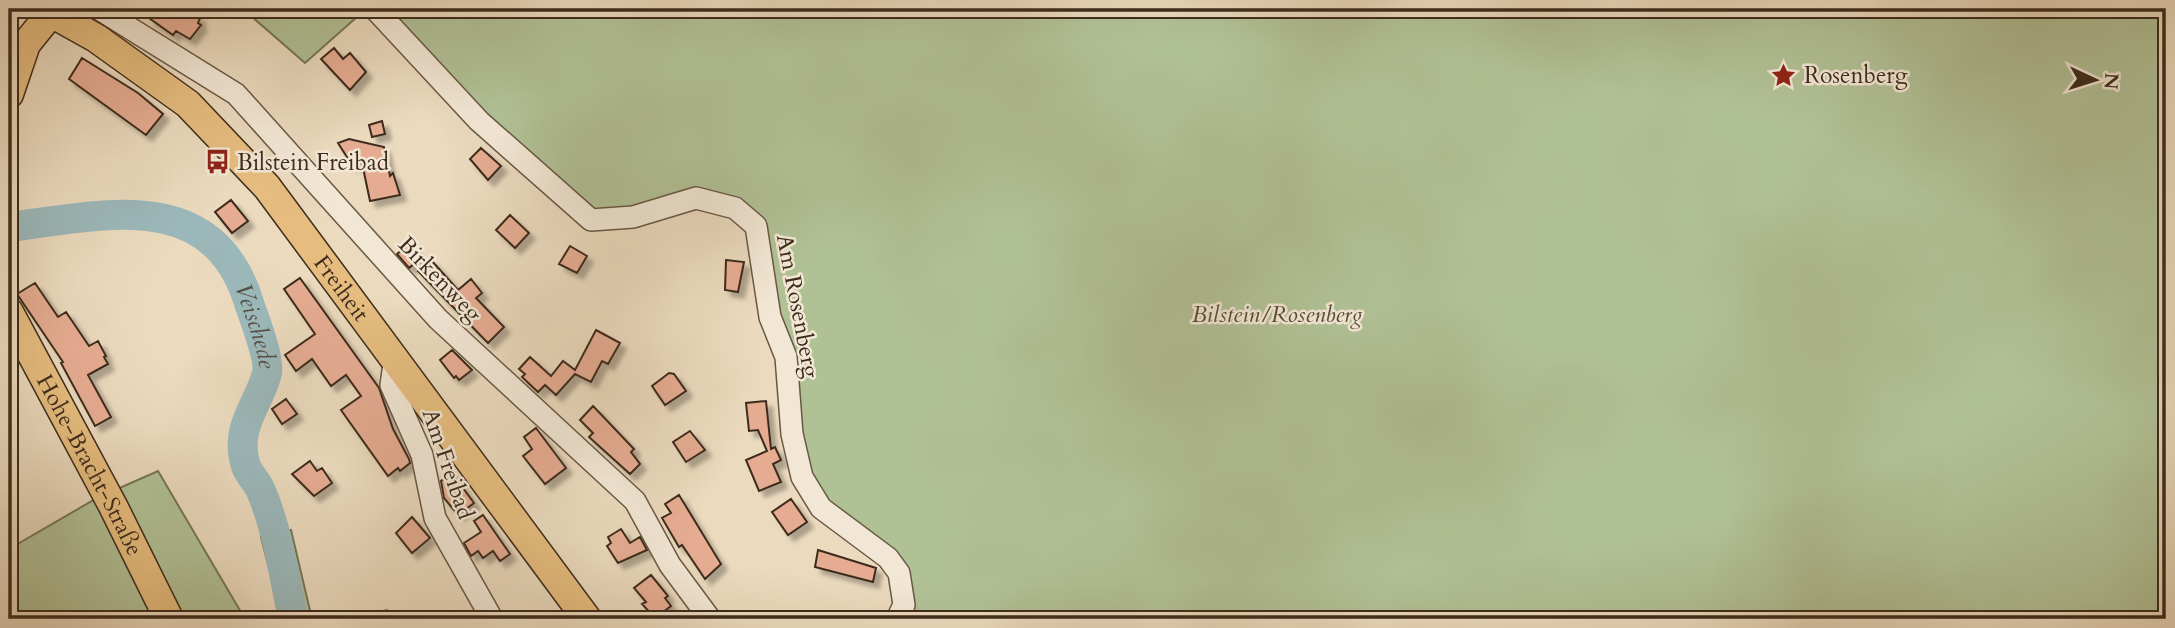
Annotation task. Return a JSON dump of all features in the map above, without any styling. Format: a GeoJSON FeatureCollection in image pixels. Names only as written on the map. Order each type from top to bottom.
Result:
{"type":"FeatureCollection","features":[{"type":"Feature","properties":{"kind":"main road"},"geometry":{"type":"LineString","coordinates":[[9,94],[26,44],[51,10]]}},
{"type":"Feature","properties":{"kind":"main road","name":"Freiheit"},"geometry":{"type":"LineString","coordinates":[[51,10],[96,38],[188,104],[267,187],[587,619]]}},
{"type":"Feature","properties":{"kind":"main road","name":"Hohe-Bracht-Straße"},"geometry":{"type":"LineString","coordinates":[[9,312],[18,350],[113,506],[169,619]]}},
{"type":"Feature","properties":{"kind":"street","name":"Birkenweg"},"geometry":{"type":"LineString","coordinates":[[99,9],[236,94],[438,320],[635,501],[670,565],[710,619]]}},
{"type":"Feature","properties":{"kind":"street","name":"Am Rosenberg"},"geometry":{"type":"LineString","coordinates":[[375,9],[479,121],[591,219],[633,217],[696,198],[735,208],[756,226],[770,317],[786,357],[792,434],[802,477],[821,508],[888,558],[899,573],[904,605],[897,619]]}},
{"type":"Feature","properties":{"kind":"street","name":"Am Freibad"},"geometry":{"type":"LineString","coordinates":[[395,357],[391,385],[422,455],[435,519],[492,619]]}},
{"type":"Feature","properties":{"kind":"green space"},"geometry":{"type":"Polygon","coordinates":[[[243,9],[366,9],[305,63],[243,9]]]}},
{"type":"Feature","properties":{"kind":"green space","name":"Bilstein/Rosenberg"},"geometry":{"type":"Polygon","coordinates":[[[375,9],[2166,9],[2166,619],[897,619],[899,573],[802,477],[756,226],[696,198],[591,220],[375,9]]]}},
{"type":"Feature","properties":{"kind":"green space"},"geometry":{"type":"Polygon","coordinates":[[[158,471],[245,619],[9,619],[9,549],[97,498],[158,471]]]}},
{"type":"Feature","properties":{"kind":"green space"},"geometry":{"type":"Polygon","coordinates":[[[291,530],[312,619],[282,619],[261,537],[291,530]]]}},
{"type":"Feature","properties":{"kind":"water"},"geometry":{"type":"Polygon","coordinates":[[[386,610],[414,619],[370,619],[372,615],[386,610]]]}},
{"type":"Feature","properties":{"kind":"building"},"geometry":{"type":"Polygon","coordinates":[[[156,9],[187,9],[200,18],[198,23],[201,25],[190,39],[176,31],[173,35],[149,18],[156,9]]]}},
{"type":"Feature","properties":{"kind":"building"},"geometry":{"type":"Polygon","coordinates":[[[334,48],[343,59],[350,53],[366,72],[350,90],[321,59],[334,48]]]}},
{"type":"Feature","properties":{"kind":"building"},"geometry":{"type":"Polygon","coordinates":[[[82,58],[138,93],[163,114],[146,135],[69,79],[82,58]]]}},
{"type":"Feature","properties":{"kind":"building"},"geometry":{"type":"Polygon","coordinates":[[[382,121],[385,134],[372,137],[369,125],[382,121]]]}},
{"type":"Feature","properties":{"kind":"building"},"geometry":{"type":"Polygon","coordinates":[[[349,139],[384,147],[390,176],[393,173],[400,195],[370,201],[362,163],[352,165],[338,143],[349,139]]]}},
{"type":"Feature","properties":{"kind":"building"},"geometry":{"type":"Polygon","coordinates":[[[481,148],[501,166],[488,180],[470,159],[481,148]]]}},
{"type":"Feature","properties":{"kind":"building"},"geometry":{"type":"Polygon","coordinates":[[[231,200],[248,221],[232,233],[215,212],[231,200]]]}},
{"type":"Feature","properties":{"kind":"building"},"geometry":{"type":"Polygon","coordinates":[[[510,215],[529,233],[515,248],[496,230],[510,215]]]}},
{"type":"Feature","properties":{"kind":"building"},"geometry":{"type":"Polygon","coordinates":[[[409,244],[421,258],[409,268],[397,254],[409,244]]]}},
{"type":"Feature","properties":{"kind":"building"},"geometry":{"type":"Polygon","coordinates":[[[570,246],[587,256],[577,273],[559,264],[570,246]]]}},
{"type":"Feature","properties":{"kind":"building"},"geometry":{"type":"Polygon","coordinates":[[[431,260],[458,290],[471,279],[482,293],[476,298],[504,327],[488,343],[418,271],[431,260]]]}},
{"type":"Feature","properties":{"kind":"building"},"geometry":{"type":"Polygon","coordinates":[[[726,260],[744,262],[738,292],[725,290],[726,260]]]}},
{"type":"Feature","properties":{"kind":"building"},"geometry":{"type":"Polygon","coordinates":[[[300,278],[379,388],[393,429],[409,459],[410,463],[400,471],[398,468],[388,476],[341,410],[361,396],[346,375],[331,386],[312,359],[296,371],[285,355],[315,334],[284,289],[300,278]]]}},
{"type":"Feature","properties":{"kind":"building"},"geometry":{"type":"Polygon","coordinates":[[[35,283],[58,317],[66,312],[89,346],[98,341],[106,356],[104,357],[108,364],[88,375],[111,417],[95,426],[61,363],[63,362],[17,294],[35,283]]]}},
{"type":"Feature","properties":{"kind":"building"},"geometry":{"type":"Polygon","coordinates":[[[596,330],[620,343],[608,364],[602,361],[591,382],[575,374],[556,395],[545,385],[538,392],[522,377],[525,374],[519,369],[530,357],[551,376],[563,361],[575,370],[596,330]]]}},
{"type":"Feature","properties":{"kind":"building"},"geometry":{"type":"Polygon","coordinates":[[[452,350],[472,370],[459,380],[456,376],[454,378],[440,360],[452,350]]]}},
{"type":"Feature","properties":{"kind":"building"},"geometry":{"type":"Polygon","coordinates":[[[669,373],[674,374],[686,391],[665,405],[652,386],[669,373]]]}},
{"type":"Feature","properties":{"kind":"building"},"geometry":{"type":"Polygon","coordinates":[[[286,399],[297,414],[282,424],[272,409],[286,399]]]}},
{"type":"Feature","properties":{"kind":"building"},"geometry":{"type":"Polygon","coordinates":[[[766,401],[771,449],[775,447],[781,460],[773,464],[781,482],[759,491],[746,460],[767,451],[758,430],[749,431],[746,403],[766,401]]]}},
{"type":"Feature","properties":{"kind":"building"},"geometry":{"type":"Polygon","coordinates":[[[593,406],[634,449],[631,452],[640,464],[630,474],[589,437],[593,433],[580,420],[593,406]]]}},
{"type":"Feature","properties":{"kind":"building"},"geometry":{"type":"Polygon","coordinates":[[[536,428],[566,468],[545,484],[523,456],[532,449],[524,437],[536,428]]]}},
{"type":"Feature","properties":{"kind":"building"},"geometry":{"type":"Polygon","coordinates":[[[690,431],[705,450],[686,462],[673,442],[690,431]]]}},
{"type":"Feature","properties":{"kind":"building"},"geometry":{"type":"Polygon","coordinates":[[[310,461],[317,471],[322,468],[332,483],[314,496],[292,474],[310,461]]]}},
{"type":"Feature","properties":{"kind":"building"},"geometry":{"type":"Polygon","coordinates":[[[452,473],[474,503],[458,515],[444,498],[441,481],[452,473]]]}},
{"type":"Feature","properties":{"kind":"building"},"geometry":{"type":"Polygon","coordinates":[[[679,495],[721,564],[705,579],[682,545],[679,547],[662,518],[671,513],[665,504],[679,495]]]}},
{"type":"Feature","properties":{"kind":"building"},"geometry":{"type":"Polygon","coordinates":[[[791,499],[807,522],[788,535],[772,512],[791,499]]]}},
{"type":"Feature","properties":{"kind":"building"},"geometry":{"type":"Polygon","coordinates":[[[483,515],[510,554],[500,561],[493,551],[483,558],[478,551],[471,556],[464,543],[481,532],[474,521],[483,515]]]}},
{"type":"Feature","properties":{"kind":"building"},"geometry":{"type":"Polygon","coordinates":[[[412,517],[430,538],[412,553],[396,533],[412,517]]]}},
{"type":"Feature","properties":{"kind":"building"},"geometry":{"type":"Polygon","coordinates":[[[621,529],[630,543],[640,537],[647,550],[618,563],[607,546],[611,543],[608,537],[621,529]]]}},
{"type":"Feature","properties":{"kind":"building"},"geometry":{"type":"Polygon","coordinates":[[[818,550],[876,568],[873,582],[815,567],[818,550]]]}},
{"type":"Feature","properties":{"kind":"building"},"geometry":{"type":"Polygon","coordinates":[[[651,575],[668,596],[665,598],[671,606],[655,618],[642,604],[646,602],[634,588],[651,575]]]}},
{"type":"Feature","properties":{"kind":"waterway","name":"Veischede"},"geometry":{"type":"LineString","coordinates":[[9,227],[81,217],[152,217],[183,225],[211,241],[233,267],[250,306],[267,367],[263,384],[245,426],[245,463],[261,491],[272,522],[293,619]]}},
{"type":"Feature","properties":{"kind":"place","name":"Rosenberg"},"geometry":{"type":"Point","coordinates":[1784,75]}},
{"type":"Feature","properties":{"kind":"place","name":"Bilstein Freibad"},"geometry":{"type":"Point","coordinates":[217,162]}}]}
